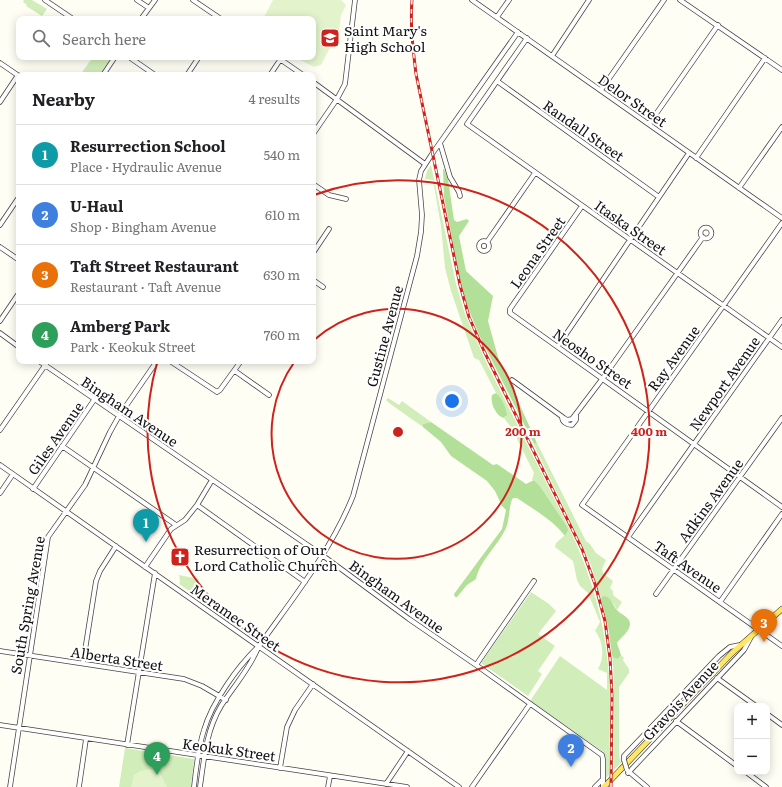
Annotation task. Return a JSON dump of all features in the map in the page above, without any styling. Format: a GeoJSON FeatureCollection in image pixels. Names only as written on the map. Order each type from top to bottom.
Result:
{"type":"FeatureCollection","features":[{"type":"Feature","properties":{"kind":"main road","name":"Gravois Avenue"},"geometry":{"type":"LineString","coordinates":[[603,784],[740,646],[782,609]]}},
{"type":"Feature","properties":{"kind":"street"},"geometry":{"type":"LineString","coordinates":[[45,0],[69,16]]}},
{"type":"Feature","properties":{"kind":"street"},"geometry":{"type":"LineString","coordinates":[[137,0],[149,8]]}},
{"type":"Feature","properties":{"kind":"street"},"geometry":{"type":"LineString","coordinates":[[144,16],[154,0]]}},
{"type":"Feature","properties":{"kind":"street"},"geometry":{"type":"LineString","coordinates":[[193,0],[217,16]]}},
{"type":"Feature","properties":{"kind":"street"},"geometry":{"type":"LineString","coordinates":[[316,130],[343,90],[346,79],[355,0]]}},
{"type":"Feature","properties":{"kind":"street","name":"Delor Street"},"geometry":{"type":"LineString","coordinates":[[472,0],[782,218]]}},
{"type":"Feature","properties":{"kind":"street"},"geometry":{"type":"LineString","coordinates":[[497,18],[509,0]]}},
{"type":"Feature","properties":{"kind":"street"},"geometry":{"type":"LineString","coordinates":[[552,56],[589,0]]}},
{"type":"Feature","properties":{"kind":"street"},"geometry":{"type":"LineString","coordinates":[[601,90],[664,0]]}},
{"type":"Feature","properties":{"kind":"street"},"geometry":{"type":"LineString","coordinates":[[680,0],[782,70]]}},
{"type":"Feature","properties":{"kind":"street"},"geometry":{"type":"LineString","coordinates":[[649,124],[718,25]]}},
{"type":"Feature","properties":{"kind":"street","name":"Gustine Avenue"},"geometry":{"type":"LineString","coordinates":[[194,787],[198,756],[204,728],[220,696],[247,658],[259,646],[322,555],[339,528],[353,496],[417,256],[422,215],[419,180],[421,171],[518,32]]}},
{"type":"Feature","properties":{"kind":"street"},"geometry":{"type":"LineString","coordinates":[[496,81],[527,38]]}},
{"type":"Feature","properties":{"kind":"street"},"geometry":{"type":"LineString","coordinates":[[696,158],[765,58]]}},
{"type":"Feature","properties":{"kind":"street"},"geometry":{"type":"LineString","coordinates":[[105,72],[113,60]]}},
{"type":"Feature","properties":{"kind":"street"},"geometry":{"type":"LineString","coordinates":[[133,60],[151,72]]}},
{"type":"Feature","properties":{"kind":"street"},"geometry":{"type":"LineString","coordinates":[[189,72],[197,60]]}},
{"type":"Feature","properties":{"kind":"street"},"geometry":{"type":"LineString","coordinates":[[271,72],[277,60]]}},
{"type":"Feature","properties":{"kind":"street"},"geometry":{"type":"LineString","coordinates":[[281,60],[299,72]]}},
{"type":"Feature","properties":{"kind":"street"},"geometry":{"type":"LineString","coordinates":[[0,63],[16,74]]}},
{"type":"Feature","properties":{"kind":"street"},"geometry":{"type":"LineString","coordinates":[[0,102],[16,80]]}},
{"type":"Feature","properties":{"kind":"street","name":"Itaska Street"},"geometry":{"type":"LineString","coordinates":[[496,81],[467,124],[782,347]]}},
{"type":"Feature","properties":{"kind":"street","name":"Randall Street"},"geometry":{"type":"LineString","coordinates":[[496,81],[659,197]]}},
{"type":"Feature","properties":{"kind":"street"},"geometry":{"type":"LineString","coordinates":[[316,84],[425,164]]}},
{"type":"Feature","properties":{"kind":"street"},"geometry":{"type":"LineString","coordinates":[[739,188],[782,127]]}},
{"type":"Feature","properties":{"kind":"street"},"geometry":{"type":"LineString","coordinates":[[440,143],[450,177],[460,196]]}},
{"type":"Feature","properties":{"kind":"street"},"geometry":{"type":"LineString","coordinates":[[558,346],[689,153]]}},
{"type":"Feature","properties":{"kind":"street"},"geometry":{"type":"LineString","coordinates":[[487,242],[535,173]]}},
{"type":"Feature","properties":{"kind":"street"},"geometry":{"type":"LineString","coordinates":[[316,186],[329,195],[346,199]]}},
{"type":"Feature","properties":{"kind":"street"},"geometry":{"type":"LineString","coordinates":[[0,225],[16,201]]}},
{"type":"Feature","properties":{"kind":"street","name":"Leona Street"},"geometry":{"type":"LineString","coordinates":[[510,310],[582,206]]}},
{"type":"Feature","properties":{"kind":"street","name":"Ray Avenue"},"geometry":{"type":"LineString","coordinates":[[582,505],[782,223]]}},
{"type":"Feature","properties":{"kind":"street"},"geometry":{"type":"LineString","coordinates":[[316,248],[329,229]]}},
{"type":"Feature","properties":{"kind":"street"},"geometry":{"type":"LineString","coordinates":[[512,380],[562,417],[567,420],[571,419],[576,415],[603,378],[703,237]]}},
{"type":"Feature","properties":{"kind":"street"},"geometry":{"type":"LineString","coordinates":[[0,247],[16,258]]}},
{"type":"Feature","properties":{"kind":"street"},"geometry":{"type":"LineString","coordinates":[[316,282],[323,287]]}},
{"type":"Feature","properties":{"kind":"street"},"geometry":{"type":"LineString","coordinates":[[0,321],[16,297]]}},
{"type":"Feature","properties":{"kind":"street","name":"Neosho Street"},"geometry":{"type":"LineString","coordinates":[[510,310],[510,313],[782,507]]}},
{"type":"Feature","properties":{"kind":"street","name":"Newport Avenue"},"geometry":{"type":"LineString","coordinates":[[628,537],[782,320]]}},
{"type":"Feature","properties":{"kind":"street"},"geometry":{"type":"LineString","coordinates":[[0,333],[16,345]]}},
{"type":"Feature","properties":{"kind":"street","name":"South Spring Avenue"},"geometry":{"type":"LineString","coordinates":[[10,787],[47,543],[51,533],[94,468],[119,416],[155,364]]}},
{"type":"Feature","properties":{"kind":"street"},"geometry":{"type":"LineString","coordinates":[[174,364],[214,391],[218,392],[239,364]]}},
{"type":"Feature","properties":{"kind":"street"},"geometry":{"type":"LineString","coordinates":[[0,430],[45,365]]}},
{"type":"Feature","properties":{"kind":"street","name":"Bingham Avenue"},"geometry":{"type":"LineString","coordinates":[[45,365],[322,555],[409,619],[602,755],[603,784]]}},
{"type":"Feature","properties":{"kind":"street"},"geometry":{"type":"LineString","coordinates":[[234,371],[269,395]]}},
{"type":"Feature","properties":{"kind":"street","name":"Giles Avenue"},"geometry":{"type":"LineString","coordinates":[[33,489],[94,400]]}},
{"type":"Feature","properties":{"kind":"street","name":"Adkins Avenue"},"geometry":{"type":"LineString","coordinates":[[656,594],[782,418]]}},
{"type":"Feature","properties":{"kind":"street"},"geometry":{"type":"LineString","coordinates":[[62,446],[176,525]]}},
{"type":"Feature","properties":{"kind":"street","name":"Meramec Street"},"geometry":{"type":"LineString","coordinates":[[0,465],[459,787]]}},
{"type":"Feature","properties":{"kind":"street","name":"Giles Avenue"},"geometry":{"type":"LineString","coordinates":[[0,493],[13,474]]}},
{"type":"Feature","properties":{"kind":"street"},"geometry":{"type":"LineString","coordinates":[[145,567],[171,529],[184,520],[197,505],[212,480]]}},
{"type":"Feature","properties":{"kind":"street"},"geometry":{"type":"LineString","coordinates":[[197,505],[304,582]]}},
{"type":"Feature","properties":{"kind":"street","name":"Taft Avenue"},"geometry":{"type":"LineString","coordinates":[[582,505],[782,646]]}},
{"type":"Feature","properties":{"kind":"street"},"geometry":{"type":"LineString","coordinates":[[720,602],[782,514]]}},
{"type":"Feature","properties":{"kind":"street"},"geometry":{"type":"LineString","coordinates":[[83,664],[96,581],[100,571],[116,546]]}},
{"type":"Feature","properties":{"kind":"street"},"geometry":{"type":"LineString","coordinates":[[127,745],[154,574]]}},
{"type":"Feature","properties":{"kind":"street"},"geometry":{"type":"LineString","coordinates":[[476,665],[534,581]]}},
{"type":"Feature","properties":{"kind":"street","name":"Gravois Avenue"},"geometry":{"type":"LineString","coordinates":[[740,646],[730,647],[719,656],[624,756],[628,772],[744,650],[751,636]]}},
{"type":"Feature","properties":{"kind":"street","name":"Gustine Avenue"},"geometry":{"type":"LineString","coordinates":[[200,787],[204,757],[211,728],[226,700],[252,662],[259,646]]}},
{"type":"Feature","properties":{"kind":"street","name":"Alberta Street"},"geometry":{"type":"LineString","coordinates":[[0,651],[193,681],[226,700]]}},
{"type":"Feature","properties":{"kind":"street"},"geometry":{"type":"LineString","coordinates":[[717,678],[752,703]]}},
{"type":"Feature","properties":{"kind":"street"},"geometry":{"type":"LineString","coordinates":[[280,768],[287,727],[295,710],[313,684]]}},
{"type":"Feature","properties":{"kind":"street"},"geometry":{"type":"LineString","coordinates":[[472,787],[530,704]]}},
{"type":"Feature","properties":{"kind":"street"},"geometry":{"type":"LineString","coordinates":[[770,716],[782,725]]}},
{"type":"Feature","properties":{"kind":"street"},"geometry":{"type":"LineString","coordinates":[[676,721],[734,764]]}},
{"type":"Feature","properties":{"kind":"street","name":"Keokuk Street"},"geometry":{"type":"LineString","coordinates":[[0,725],[407,787]]}},
{"type":"Feature","properties":{"kind":"street"},"geometry":{"type":"LineString","coordinates":[[79,787],[86,739]]}},
{"type":"Feature","properties":{"kind":"street"},"geometry":{"type":"LineString","coordinates":[[386,784],[408,751]]}},
{"type":"Feature","properties":{"kind":"street"},"geometry":{"type":"LineString","coordinates":[[628,772],[647,787]]}},
{"type":"Feature","properties":{"kind":"street"},"geometry":{"type":"LineString","coordinates":[[750,775],[766,787]]}},
{"type":"Feature","properties":{"kind":"street"},"geometry":{"type":"LineString","coordinates":[[328,787],[330,776]]}},
{"type":"Feature","properties":{"kind":"street","name":"Gravois Avenue"},"geometry":{"type":"LineString","coordinates":[[595,787],[603,784]]}},
{"type":"Feature","properties":{"kind":"green space"},"geometry":{"type":"Polygon","coordinates":[[[24,0],[32,0],[47,9],[42,16],[26,6],[27,5],[23,2],[24,0]]]}},
{"type":"Feature","properties":{"kind":"green space"},"geometry":{"type":"Polygon","coordinates":[[[273,0],[341,0],[346,5],[341,15],[339,31],[321,65],[314,67],[301,60],[316,60],[316,16],[265,16],[273,0]]]}},
{"type":"Feature","properties":{"kind":"green space"},"geometry":{"type":"Polygon","coordinates":[[[91,60],[110,60],[102,72],[82,72],[91,60]]]}},
{"type":"Feature","properties":{"kind":"green space"},"geometry":{"type":"Polygon","coordinates":[[[431,165],[456,284],[465,314],[487,364],[572,534],[596,598],[606,648],[609,679],[609,775],[606,778],[606,758],[602,751],[531,701],[560,656],[607,690],[607,673],[598,669],[602,659],[602,649],[600,639],[595,631],[600,622],[588,593],[580,586],[577,580],[573,561],[555,547],[556,543],[566,534],[566,525],[540,486],[532,480],[534,473],[511,427],[504,418],[506,417],[498,395],[479,360],[474,358],[451,291],[445,268],[441,226],[433,180],[425,179],[427,171],[431,165]]]}},
{"type":"Feature","properties":{"kind":"green space"},"geometry":{"type":"Polygon","coordinates":[[[443,169],[448,179],[454,220],[457,222],[467,219],[469,221],[459,236],[466,271],[493,296],[488,321],[498,357],[537,443],[534,444],[479,335],[467,305],[459,274],[444,197],[443,169]]]}},
{"type":"Feature","properties":{"kind":"green space"},"geometry":{"type":"Polygon","coordinates":[[[496,393],[502,400],[506,409],[507,415],[504,418],[498,415],[493,405],[492,395],[496,393]]]}},
{"type":"Feature","properties":{"kind":"green space"},"geometry":{"type":"Polygon","coordinates":[[[388,398],[399,405],[402,401],[431,422],[423,424],[423,427],[389,403],[386,400],[388,398]]]}},
{"type":"Feature","properties":{"kind":"green space"},"geometry":{"type":"Polygon","coordinates":[[[431,422],[493,465],[497,464],[526,484],[534,480],[540,486],[568,530],[565,536],[555,525],[542,515],[517,498],[513,498],[503,535],[485,559],[476,579],[467,585],[457,597],[455,597],[454,594],[502,529],[506,510],[502,506],[495,491],[487,481],[451,456],[441,442],[423,427],[423,424],[431,422]]]}},
{"type":"Feature","properties":{"kind":"green space"},"geometry":{"type":"Polygon","coordinates":[[[533,443],[537,443],[586,541],[596,553],[606,560],[602,569],[603,573],[613,581],[610,588],[613,591],[613,595],[622,602],[617,610],[613,603],[603,596],[601,599],[591,565],[533,443]]]}},
{"type":"Feature","properties":{"kind":"green space"},"geometry":{"type":"Polygon","coordinates":[[[179,575],[199,579],[191,592],[179,584],[179,575]]]}},
{"type":"Feature","properties":{"kind":"green space"},"geometry":{"type":"Polygon","coordinates":[[[531,592],[549,604],[556,611],[538,634],[555,646],[538,671],[542,674],[528,696],[481,663],[531,592]]]}},
{"type":"Feature","properties":{"kind":"green space"},"geometry":{"type":"Polygon","coordinates":[[[603,596],[611,600],[616,609],[629,620],[630,623],[628,630],[617,643],[621,655],[618,659],[614,658],[612,655],[608,626],[601,599],[603,596]]]}},
{"type":"Feature","properties":{"kind":"green space"},"geometry":{"type":"Polygon","coordinates":[[[612,655],[618,659],[621,655],[629,669],[629,673],[619,687],[619,755],[621,763],[614,770],[614,679],[612,655]]]}},
{"type":"Feature","properties":{"kind":"green space"},"geometry":{"type":"Polygon","coordinates":[[[125,748],[194,759],[191,787],[119,787],[125,748]]]}},
{"type":"Feature","properties":{"kind":"green space"},"geometry":{"type":"Polygon","coordinates":[[[149,769],[159,771],[167,787],[131,787],[134,775],[140,771],[149,769]]]}},
{"type":"Feature","properties":{"kind":"railway"},"geometry":{"type":"LineString","coordinates":[[412,0],[412,28],[416,74],[460,285],[469,317],[484,351],[582,549],[595,584],[605,621],[610,658],[612,696],[611,787]]}},
{"type":"Feature","properties":{"kind":"place","name":"Saint Mary's High School"},"geometry":{"type":"Point","coordinates":[330,38]}},
{"type":"Feature","properties":{"kind":"place","name":"Resurrection School"},"geometry":{"type":"Point","coordinates":[146,542]}},
{"type":"Feature","properties":{"kind":"place","name":"Resurrection of Our Lord Catholic Church"},"geometry":{"type":"Point","coordinates":[180,557]}},
{"type":"Feature","properties":{"kind":"place","name":"Taft Street Restaurant"},"geometry":{"type":"Point","coordinates":[764,642]}},
{"type":"Feature","properties":{"kind":"place","name":"U-Haul"},"geometry":{"type":"Point","coordinates":[571,767]}},
{"type":"Feature","properties":{"kind":"place","name":"Amberg Park"},"geometry":{"type":"Point","coordinates":[157,775]}}]}
